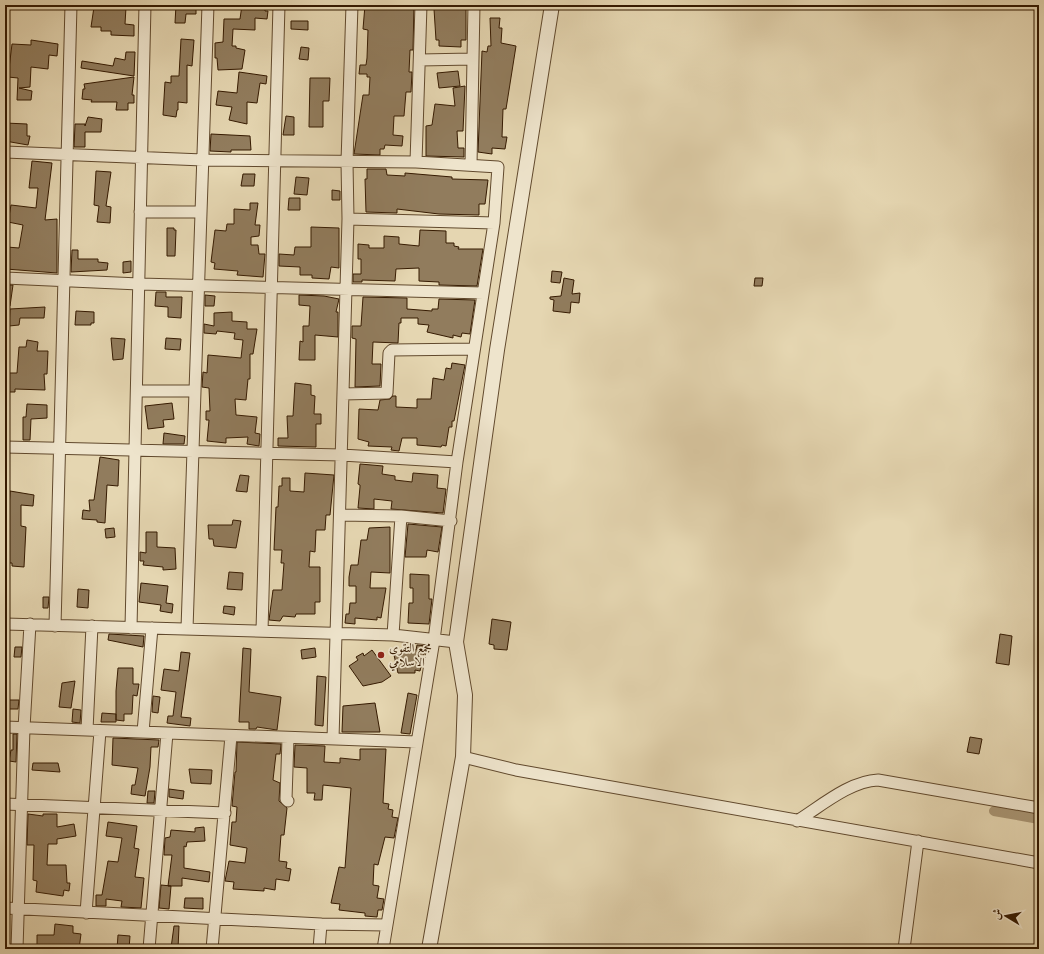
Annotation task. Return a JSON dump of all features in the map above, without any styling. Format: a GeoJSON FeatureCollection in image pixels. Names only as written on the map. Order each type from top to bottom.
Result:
{"type":"FeatureCollection","features":[{"type":"Feature","properties":{"kind":"street"},"geometry":{"type":"LineString","coordinates":[[55,626],[71,5]]}},
{"type":"Feature","properties":{"kind":"street"},"geometry":{"type":"LineString","coordinates":[[131,628],[136,450],[138,284],[143,158],[145,5]]}},
{"type":"Feature","properties":{"kind":"street"},"geometry":{"type":"LineString","coordinates":[[187,629],[208,5]]}},
{"type":"Feature","properties":{"kind":"street"},"geometry":{"type":"LineString","coordinates":[[262,631],[276,160],[279,5]]}},
{"type":"Feature","properties":{"kind":"street"},"geometry":{"type":"LineString","coordinates":[[333,740],[342,455],[348,218],[347,162],[352,5]]}},
{"type":"Feature","properties":{"kind":"street"},"geometry":{"type":"LineString","coordinates":[[416,162],[421,5]]}},
{"type":"Feature","properties":{"kind":"street"},"geometry":{"type":"LineString","coordinates":[[471,165],[474,5]]}},
{"type":"Feature","properties":{"kind":"street"},"geometry":{"type":"LineString","coordinates":[[429,949],[463,757],[465,695],[456,642],[496,358],[552,5]]}},
{"type":"Feature","properties":{"kind":"street"},"geometry":{"type":"LineString","coordinates":[[420,60],[472,59]]}},
{"type":"Feature","properties":{"kind":"street"},"geometry":{"type":"LineString","coordinates":[[5,152],[203,160],[416,162],[496,166],[499,168],[494,223],[457,462],[434,640],[383,949]]}},
{"type":"Feature","properties":{"kind":"street"},"geometry":{"type":"LineString","coordinates":[[140,212],[200,212]]}},
{"type":"Feature","properties":{"kind":"street"},"geometry":{"type":"LineString","coordinates":[[348,218],[494,223]]}},
{"type":"Feature","properties":{"kind":"street"},"geometry":{"type":"LineString","coordinates":[[5,278],[64,279],[138,284],[483,293]]}},
{"type":"Feature","properties":{"kind":"street"},"geometry":{"type":"LineString","coordinates":[[343,394],[387,393],[389,353],[392,350],[474,349]]}},
{"type":"Feature","properties":{"kind":"street"},"geometry":{"type":"LineString","coordinates":[[137,391],[195,391]]}},
{"type":"Feature","properties":{"kind":"street"},"geometry":{"type":"LineString","coordinates":[[5,447],[342,455],[457,462]]}},
{"type":"Feature","properties":{"kind":"street"},"geometry":{"type":"LineString","coordinates":[[340,515],[401,516],[450,521]]}},
{"type":"Feature","properties":{"kind":"street"},"geometry":{"type":"LineString","coordinates":[[393,634],[401,516]]}},
{"type":"Feature","properties":{"kind":"street"},"geometry":{"type":"LineString","coordinates":[[5,624],[393,634],[456,642]]}},
{"type":"Feature","properties":{"kind":"street"},"geometry":{"type":"LineString","coordinates":[[17,949],[24,728],[30,624]]}},
{"type":"Feature","properties":{"kind":"street"},"geometry":{"type":"LineString","coordinates":[[87,730],[92,626]]}},
{"type":"Feature","properties":{"kind":"street"},"geometry":{"type":"LineString","coordinates":[[144,732],[152,628]]}},
{"type":"Feature","properties":{"kind":"street"},"geometry":{"type":"LineString","coordinates":[[5,727],[417,742]]}},
{"type":"Feature","properties":{"kind":"street"},"geometry":{"type":"LineString","coordinates":[[86,913],[100,731]]}},
{"type":"Feature","properties":{"kind":"street"},"geometry":{"type":"LineString","coordinates":[[149,949],[167,733]]}},
{"type":"Feature","properties":{"kind":"street"},"geometry":{"type":"LineString","coordinates":[[212,949],[216,920],[231,736]]}},
{"type":"Feature","properties":{"kind":"street"},"geometry":{"type":"LineString","coordinates":[[288,738],[286,799],[288,801]]}},
{"type":"Feature","properties":{"kind":"street"},"geometry":{"type":"LineString","coordinates":[[463,757],[516,770],[1039,863]]}},
{"type":"Feature","properties":{"kind":"street"},"geometry":{"type":"LineString","coordinates":[[797,821],[856,784],[868,780],[878,780],[1039,808]]}},
{"type":"Feature","properties":{"kind":"street"},"geometry":{"type":"LineString","coordinates":[[5,804],[225,814]]}},
{"type":"Feature","properties":{"kind":"street"},"geometry":{"type":"LineString","coordinates":[[904,949],[918,841]]}},
{"type":"Feature","properties":{"kind":"street"},"geometry":{"type":"LineString","coordinates":[[5,908],[152,915],[216,920],[386,925]]}},
{"type":"Feature","properties":{"kind":"street"},"geometry":{"type":"LineString","coordinates":[[319,949],[321,924]]}},
{"type":"Feature","properties":{"kind":"building"},"geometry":{"type":"Polygon","coordinates":[[[176,5],[196,5],[196,14],[186,14],[185,23],[175,23],[176,5]]]}},
{"type":"Feature","properties":{"kind":"building"},"geometry":{"type":"Polygon","coordinates":[[[242,5],[265,6],[265,11],[268,11],[267,19],[255,18],[255,30],[233,29],[232,46],[245,50],[242,69],[218,70],[217,58],[215,58],[215,43],[223,42],[224,19],[240,19],[242,5]]]}},
{"type":"Feature","properties":{"kind":"building"},"geometry":{"type":"Polygon","coordinates":[[[365,5],[414,5],[413,50],[410,50],[409,72],[412,72],[411,92],[406,92],[404,116],[394,116],[393,135],[403,136],[402,146],[385,145],[384,149],[380,149],[380,155],[354,154],[363,95],[369,95],[370,77],[367,77],[367,74],[359,74],[360,65],[366,65],[367,58],[368,30],[363,29],[365,5]]]}},
{"type":"Feature","properties":{"kind":"building"},"geometry":{"type":"Polygon","coordinates":[[[94,7],[126,7],[125,24],[134,25],[134,36],[111,35],[111,31],[101,31],[101,27],[91,27],[94,7]]]}},
{"type":"Feature","properties":{"kind":"building"},"geometry":{"type":"Polygon","coordinates":[[[434,9],[466,9],[466,40],[461,40],[461,47],[439,46],[439,40],[436,40],[434,9]]]}},
{"type":"Feature","properties":{"kind":"building"},"geometry":{"type":"Polygon","coordinates":[[[490,18],[500,18],[499,28],[502,28],[501,43],[516,46],[506,109],[503,109],[502,137],[507,137],[505,149],[492,148],[492,154],[478,152],[482,51],[487,52],[488,46],[491,46],[490,18]]]}},
{"type":"Feature","properties":{"kind":"building"},"geometry":{"type":"Polygon","coordinates":[[[291,21],[308,21],[308,30],[291,29],[291,21]]]}},
{"type":"Feature","properties":{"kind":"building"},"geometry":{"type":"Polygon","coordinates":[[[181,39],[194,40],[192,66],[187,65],[187,103],[178,102],[176,117],[163,115],[165,82],[171,83],[171,76],[179,76],[181,39]]]}},
{"type":"Feature","properties":{"kind":"building"},"geometry":{"type":"Polygon","coordinates":[[[31,40],[58,44],[57,56],[49,55],[48,69],[31,67],[30,87],[19,88],[32,91],[31,100],[17,100],[18,78],[8,77],[12,44],[31,45],[31,40]]]}},
{"type":"Feature","properties":{"kind":"building"},"geometry":{"type":"Polygon","coordinates":[[[301,47],[309,48],[308,60],[299,59],[301,47]]]}},
{"type":"Feature","properties":{"kind":"building"},"geometry":{"type":"Polygon","coordinates":[[[126,52],[135,52],[134,76],[81,68],[82,61],[113,66],[115,58],[125,60],[126,52]]]}},
{"type":"Feature","properties":{"kind":"building"},"geometry":{"type":"Polygon","coordinates":[[[458,71],[460,86],[439,88],[437,73],[458,71]]]}},
{"type":"Feature","properties":{"kind":"building"},"geometry":{"type":"Polygon","coordinates":[[[239,72],[267,76],[266,84],[260,83],[257,103],[247,102],[247,124],[229,120],[232,107],[216,105],[218,91],[237,93],[239,72]]]}},
{"type":"Feature","properties":{"kind":"building"},"geometry":{"type":"Polygon","coordinates":[[[134,77],[132,95],[134,95],[134,103],[128,103],[128,110],[116,110],[117,102],[91,102],[92,100],[82,99],[83,89],[85,89],[84,84],[134,77]]]}},
{"type":"Feature","properties":{"kind":"building"},"geometry":{"type":"Polygon","coordinates":[[[310,78],[330,78],[329,101],[323,101],[323,127],[309,127],[310,78]]]}},
{"type":"Feature","properties":{"kind":"building"},"geometry":{"type":"Polygon","coordinates":[[[465,86],[463,131],[457,131],[458,148],[464,148],[464,157],[426,156],[426,126],[432,125],[435,104],[455,106],[453,88],[465,86]]]}},
{"type":"Feature","properties":{"kind":"building"},"geometry":{"type":"Polygon","coordinates":[[[286,116],[294,117],[294,135],[283,135],[286,116]]]}},
{"type":"Feature","properties":{"kind":"building"},"geometry":{"type":"Polygon","coordinates":[[[88,117],[102,119],[101,132],[85,132],[85,147],[74,147],[75,124],[85,124],[85,126],[88,117]]]}},
{"type":"Feature","properties":{"kind":"building"},"geometry":{"type":"Polygon","coordinates":[[[5,123],[27,124],[27,136],[30,136],[28,145],[5,141],[5,123]]]}},
{"type":"Feature","properties":{"kind":"building"},"geometry":{"type":"Polygon","coordinates":[[[211,134],[250,136],[251,150],[231,150],[231,152],[210,151],[211,134]]]}},
{"type":"Feature","properties":{"kind":"building"},"geometry":{"type":"Polygon","coordinates":[[[32,161],[52,163],[45,220],[57,219],[57,273],[6,269],[7,247],[19,248],[23,225],[8,222],[11,205],[36,208],[38,188],[29,188],[32,161]]]}},
{"type":"Feature","properties":{"kind":"building"},"geometry":{"type":"Polygon","coordinates":[[[367,169],[386,169],[387,175],[405,176],[405,173],[452,177],[452,179],[488,180],[485,204],[479,204],[479,215],[439,214],[397,209],[397,213],[366,212],[365,179],[367,179],[367,169]]]}},
{"type":"Feature","properties":{"kind":"building"},"geometry":{"type":"Polygon","coordinates":[[[96,171],[111,172],[106,206],[111,207],[110,223],[97,222],[99,206],[94,205],[96,171]]]}},
{"type":"Feature","properties":{"kind":"building"},"geometry":{"type":"Polygon","coordinates":[[[243,174],[255,174],[254,186],[241,186],[243,174]]]}},
{"type":"Feature","properties":{"kind":"building"},"geometry":{"type":"Polygon","coordinates":[[[296,177],[309,178],[307,195],[294,194],[296,177]]]}},
{"type":"Feature","properties":{"kind":"building"},"geometry":{"type":"Polygon","coordinates":[[[332,190],[340,191],[340,200],[332,200],[332,190]]]}},
{"type":"Feature","properties":{"kind":"building"},"geometry":{"type":"Polygon","coordinates":[[[289,198],[300,198],[300,210],[288,210],[289,198]]]}},
{"type":"Feature","properties":{"kind":"building"},"geometry":{"type":"Polygon","coordinates":[[[250,203],[258,203],[255,225],[260,225],[259,236],[251,237],[251,245],[258,245],[259,254],[265,254],[263,277],[237,275],[238,271],[214,269],[215,263],[211,262],[215,230],[226,231],[227,224],[234,224],[234,209],[250,210],[250,203]]]}},
{"type":"Feature","properties":{"kind":"building"},"geometry":{"type":"Polygon","coordinates":[[[311,227],[339,228],[339,268],[331,267],[329,279],[312,278],[312,275],[300,275],[300,267],[279,266],[279,254],[294,255],[295,247],[311,247],[311,227]]]}},
{"type":"Feature","properties":{"kind":"building"},"geometry":{"type":"Polygon","coordinates":[[[167,228],[174,228],[174,230],[176,230],[175,256],[167,256],[167,228]]]}},
{"type":"Feature","properties":{"kind":"building"},"geometry":{"type":"Polygon","coordinates":[[[420,230],[446,231],[446,243],[454,243],[454,246],[459,247],[458,249],[483,249],[477,286],[439,285],[439,282],[419,281],[419,268],[396,269],[395,281],[362,280],[362,282],[353,282],[353,274],[361,274],[361,259],[358,259],[358,244],[369,245],[369,248],[384,248],[384,236],[399,237],[399,244],[419,246],[420,230]]]}},
{"type":"Feature","properties":{"kind":"building"},"geometry":{"type":"Polygon","coordinates":[[[72,250],[78,250],[78,259],[98,259],[98,262],[108,263],[107,270],[71,272],[72,250]]]}},
{"type":"Feature","properties":{"kind":"building"},"geometry":{"type":"Polygon","coordinates":[[[131,261],[131,272],[123,273],[123,262],[131,261]]]}},
{"type":"Feature","properties":{"kind":"building"},"geometry":{"type":"Polygon","coordinates":[[[552,271],[562,272],[560,283],[551,282],[552,271]]]}},
{"type":"Feature","properties":{"kind":"building"},"geometry":{"type":"Polygon","coordinates":[[[564,278],[574,280],[572,294],[580,293],[579,303],[571,302],[570,313],[553,311],[554,300],[550,299],[550,297],[561,296],[564,278]]]}},
{"type":"Feature","properties":{"kind":"building"},"geometry":{"type":"Polygon","coordinates":[[[755,278],[763,278],[762,286],[754,286],[755,278]]]}},
{"type":"Feature","properties":{"kind":"building"},"geometry":{"type":"Polygon","coordinates":[[[5,285],[13,285],[10,306],[5,306],[5,285]]]}},
{"type":"Feature","properties":{"kind":"building"},"geometry":{"type":"Polygon","coordinates":[[[156,292],[166,292],[166,297],[182,297],[181,318],[168,317],[168,307],[155,306],[156,292]]]}},
{"type":"Feature","properties":{"kind":"building"},"geometry":{"type":"Polygon","coordinates":[[[205,295],[215,296],[214,306],[205,306],[205,295]]]}},
{"type":"Feature","properties":{"kind":"building"},"geometry":{"type":"Polygon","coordinates":[[[299,295],[324,296],[339,299],[336,312],[338,312],[338,337],[315,335],[315,360],[299,360],[300,341],[303,342],[303,326],[309,326],[310,306],[299,305],[299,295]]]}},
{"type":"Feature","properties":{"kind":"building"},"geometry":{"type":"Polygon","coordinates":[[[363,297],[407,298],[407,309],[432,311],[432,309],[438,309],[439,299],[475,300],[470,334],[462,333],[461,337],[453,335],[453,338],[427,332],[429,325],[418,324],[418,318],[401,318],[401,323],[399,323],[398,343],[373,342],[372,364],[381,364],[380,386],[355,387],[356,339],[352,338],[352,326],[361,326],[363,297]]]}},
{"type":"Feature","properties":{"kind":"building"},"geometry":{"type":"Polygon","coordinates":[[[45,307],[44,318],[20,318],[19,325],[9,326],[10,309],[45,307]]]}},
{"type":"Feature","properties":{"kind":"building"},"geometry":{"type":"Polygon","coordinates":[[[76,311],[94,312],[94,323],[91,323],[91,325],[75,325],[76,311]]]}},
{"type":"Feature","properties":{"kind":"building"},"geometry":{"type":"Polygon","coordinates":[[[232,312],[232,321],[247,322],[247,329],[257,329],[253,354],[250,354],[250,379],[248,379],[246,400],[235,399],[236,415],[257,417],[255,433],[260,434],[259,446],[247,444],[248,437],[226,438],[226,443],[207,441],[209,420],[206,420],[206,411],[210,411],[209,388],[202,387],[203,372],[207,373],[208,355],[241,358],[243,340],[234,339],[235,333],[217,331],[216,334],[204,333],[204,324],[214,326],[214,313],[232,312]]]}},
{"type":"Feature","properties":{"kind":"building"},"geometry":{"type":"Polygon","coordinates":[[[111,338],[125,339],[123,359],[113,360],[111,338]]]}},
{"type":"Feature","properties":{"kind":"building"},"geometry":{"type":"Polygon","coordinates":[[[166,338],[181,339],[180,350],[165,349],[166,338]]]}},
{"type":"Feature","properties":{"kind":"building"},"geometry":{"type":"Polygon","coordinates":[[[27,340],[38,342],[37,351],[48,351],[47,374],[44,374],[45,390],[15,389],[15,392],[5,392],[7,373],[17,373],[19,347],[26,347],[27,340]]]}},
{"type":"Feature","properties":{"kind":"building"},"geometry":{"type":"Polygon","coordinates":[[[452,363],[465,365],[454,421],[452,421],[452,427],[449,427],[446,446],[417,445],[417,438],[402,438],[399,451],[391,450],[392,447],[368,446],[369,442],[358,439],[359,409],[378,410],[380,400],[390,399],[393,396],[396,396],[396,407],[417,408],[417,399],[431,399],[433,378],[444,380],[446,368],[451,369],[452,363]]]}},
{"type":"Feature","properties":{"kind":"building"},"geometry":{"type":"Polygon","coordinates":[[[295,383],[311,385],[311,395],[315,396],[314,414],[321,414],[321,424],[316,424],[316,447],[278,446],[278,438],[288,438],[287,416],[293,416],[295,383]]]}},
{"type":"Feature","properties":{"kind":"building"},"geometry":{"type":"Polygon","coordinates":[[[172,403],[174,419],[163,420],[164,427],[148,429],[145,406],[172,403]]]}},
{"type":"Feature","properties":{"kind":"building"},"geometry":{"type":"Polygon","coordinates":[[[27,404],[47,405],[47,418],[31,419],[30,440],[23,440],[23,417],[26,417],[27,404]]]}},
{"type":"Feature","properties":{"kind":"building"},"geometry":{"type":"Polygon","coordinates":[[[164,433],[185,436],[184,444],[163,444],[164,433]]]}},
{"type":"Feature","properties":{"kind":"building"},"geometry":{"type":"Polygon","coordinates":[[[100,457],[119,460],[118,486],[107,485],[105,523],[97,522],[97,520],[82,519],[83,510],[90,511],[89,500],[94,500],[100,457]]]}},
{"type":"Feature","properties":{"kind":"building"},"geometry":{"type":"Polygon","coordinates":[[[360,464],[383,466],[382,474],[395,476],[395,480],[412,482],[413,473],[438,475],[437,488],[446,489],[443,513],[391,509],[392,501],[374,499],[374,509],[358,508],[360,464]]]}},
{"type":"Feature","properties":{"kind":"building"},"geometry":{"type":"Polygon","coordinates":[[[305,473],[334,475],[330,515],[326,515],[325,530],[316,530],[315,552],[310,551],[309,567],[320,567],[320,602],[315,602],[315,614],[296,614],[295,617],[283,616],[280,621],[269,620],[273,590],[282,590],[284,563],[281,563],[282,550],[274,550],[276,507],[278,507],[279,486],[282,486],[282,478],[290,478],[290,491],[304,492],[305,473]]]}},
{"type":"Feature","properties":{"kind":"building"},"geometry":{"type":"Polygon","coordinates":[[[240,475],[249,476],[247,492],[236,491],[240,475]]]}},
{"type":"Feature","properties":{"kind":"building"},"geometry":{"type":"Polygon","coordinates":[[[10,491],[34,495],[33,506],[21,505],[21,526],[26,527],[24,567],[12,566],[12,563],[5,563],[7,525],[5,525],[5,510],[9,510],[10,491]]]}},
{"type":"Feature","properties":{"kind":"building"},"geometry":{"type":"Polygon","coordinates":[[[233,520],[241,521],[236,548],[214,546],[213,539],[209,539],[208,525],[232,525],[233,520]]]}},
{"type":"Feature","properties":{"kind":"building"},"geometry":{"type":"Polygon","coordinates":[[[408,524],[442,527],[438,552],[427,550],[426,557],[405,557],[408,524]]]}},
{"type":"Feature","properties":{"kind":"building"},"geometry":{"type":"Polygon","coordinates":[[[390,527],[390,573],[371,572],[370,588],[386,588],[381,618],[377,617],[377,620],[355,618],[355,624],[345,623],[346,614],[349,614],[350,603],[356,603],[356,586],[349,586],[349,577],[351,565],[358,565],[361,540],[367,540],[369,528],[390,527]]]}},
{"type":"Feature","properties":{"kind":"building"},"geometry":{"type":"Polygon","coordinates":[[[114,528],[115,537],[106,538],[105,529],[114,528]]]}},
{"type":"Feature","properties":{"kind":"building"},"geometry":{"type":"Polygon","coordinates":[[[146,532],[157,532],[157,547],[175,548],[176,569],[163,570],[163,567],[143,565],[144,561],[140,561],[140,552],[146,553],[146,532]]]}},
{"type":"Feature","properties":{"kind":"building"},"geometry":{"type":"Polygon","coordinates":[[[229,572],[243,573],[242,590],[227,589],[229,572]]]}},
{"type":"Feature","properties":{"kind":"building"},"geometry":{"type":"Polygon","coordinates":[[[410,574],[429,575],[429,599],[432,599],[429,624],[408,623],[409,603],[413,603],[413,588],[410,588],[410,574]]]}},
{"type":"Feature","properties":{"kind":"building"},"geometry":{"type":"Polygon","coordinates":[[[141,583],[168,586],[166,603],[173,604],[172,613],[160,611],[161,605],[139,602],[141,583]]]}},
{"type":"Feature","properties":{"kind":"building"},"geometry":{"type":"Polygon","coordinates":[[[78,589],[89,590],[88,608],[77,607],[78,589]]]}},
{"type":"Feature","properties":{"kind":"building"},"geometry":{"type":"Polygon","coordinates":[[[43,597],[49,597],[48,608],[43,608],[43,597]]]}},
{"type":"Feature","properties":{"kind":"building"},"geometry":{"type":"Polygon","coordinates":[[[224,606],[235,607],[234,615],[223,613],[224,606]]]}},
{"type":"Feature","properties":{"kind":"building"},"geometry":{"type":"Polygon","coordinates":[[[492,619],[511,622],[507,650],[494,649],[494,645],[489,644],[492,619]]]}},
{"type":"Feature","properties":{"kind":"building"},"geometry":{"type":"Polygon","coordinates":[[[109,634],[144,636],[143,647],[108,640],[109,634]]]}},
{"type":"Feature","properties":{"kind":"building"},"geometry":{"type":"Polygon","coordinates":[[[1000,634],[1012,636],[1009,665],[996,663],[1000,634]]]}},
{"type":"Feature","properties":{"kind":"building"},"geometry":{"type":"Polygon","coordinates":[[[417,645],[426,646],[420,671],[415,670],[415,673],[398,673],[394,655],[411,652],[411,649],[416,650],[417,645]]]}},
{"type":"Feature","properties":{"kind":"building"},"geometry":{"type":"Polygon","coordinates":[[[15,647],[22,647],[21,657],[14,657],[15,647]]]}},
{"type":"Feature","properties":{"kind":"building"},"geometry":{"type":"Polygon","coordinates":[[[243,648],[251,649],[249,692],[281,697],[277,730],[257,727],[256,729],[249,729],[249,722],[239,722],[243,648]]]}},
{"type":"Feature","properties":{"kind":"building"},"geometry":{"type":"Polygon","coordinates":[[[315,648],[316,657],[302,659],[301,650],[315,648]]]}},
{"type":"Feature","properties":{"kind":"building"},"geometry":{"type":"Polygon","coordinates":[[[372,650],[391,676],[382,682],[363,686],[349,666],[358,660],[356,657],[363,653],[364,656],[372,650]]]}},
{"type":"Feature","properties":{"kind":"building"},"geometry":{"type":"Polygon","coordinates":[[[181,652],[190,653],[181,717],[191,718],[190,726],[167,723],[168,716],[173,716],[176,692],[161,690],[164,669],[179,671],[181,652]]]}},
{"type":"Feature","properties":{"kind":"building"},"geometry":{"type":"Polygon","coordinates":[[[118,668],[133,668],[133,684],[139,684],[137,696],[133,695],[132,714],[124,714],[124,721],[116,720],[118,668]]]}},
{"type":"Feature","properties":{"kind":"building"},"geometry":{"type":"Polygon","coordinates":[[[317,676],[326,677],[323,726],[315,725],[317,676]]]}},
{"type":"Feature","properties":{"kind":"building"},"geometry":{"type":"Polygon","coordinates":[[[75,681],[71,708],[59,707],[62,683],[75,681]]]}},
{"type":"Feature","properties":{"kind":"building"},"geometry":{"type":"Polygon","coordinates":[[[408,693],[417,695],[410,734],[401,733],[408,693]]]}},
{"type":"Feature","properties":{"kind":"building"},"geometry":{"type":"Polygon","coordinates":[[[153,696],[160,697],[158,713],[152,712],[153,696]]]}},
{"type":"Feature","properties":{"kind":"building"},"geometry":{"type":"Polygon","coordinates":[[[5,700],[19,700],[18,709],[5,709],[5,700]]]}},
{"type":"Feature","properties":{"kind":"building"},"geometry":{"type":"Polygon","coordinates":[[[375,703],[380,732],[342,732],[343,706],[375,703]]]}},
{"type":"Feature","properties":{"kind":"building"},"geometry":{"type":"Polygon","coordinates":[[[73,709],[81,710],[80,723],[72,722],[73,709]]]}},
{"type":"Feature","properties":{"kind":"building"},"geometry":{"type":"Polygon","coordinates":[[[102,713],[116,714],[116,722],[101,722],[102,713]]]}},
{"type":"Feature","properties":{"kind":"building"},"geometry":{"type":"Polygon","coordinates":[[[13,734],[17,734],[16,762],[9,761],[11,750],[13,750],[13,734]]]}},
{"type":"Feature","properties":{"kind":"building"},"geometry":{"type":"Polygon","coordinates":[[[970,737],[982,739],[979,754],[967,752],[970,737]]]}},
{"type":"Feature","properties":{"kind":"building"},"geometry":{"type":"Polygon","coordinates":[[[113,738],[159,740],[158,747],[151,747],[150,767],[145,796],[131,794],[132,785],[135,785],[138,768],[112,765],[113,738]]]}},
{"type":"Feature","properties":{"kind":"building"},"geometry":{"type":"Polygon","coordinates":[[[237,742],[281,744],[280,754],[276,754],[273,780],[280,783],[279,801],[287,808],[284,835],[281,835],[279,861],[287,862],[286,868],[291,869],[289,881],[276,879],[275,890],[264,888],[264,891],[233,889],[234,882],[225,881],[229,861],[245,863],[247,848],[230,845],[232,822],[236,822],[237,807],[232,806],[236,772],[237,742]]]}},
{"type":"Feature","properties":{"kind":"building"},"geometry":{"type":"Polygon","coordinates":[[[295,745],[325,746],[324,762],[340,763],[340,758],[360,760],[360,749],[386,749],[383,803],[389,804],[388,809],[393,810],[392,817],[398,818],[394,838],[385,837],[378,865],[374,864],[373,885],[379,886],[377,898],[384,899],[382,910],[378,910],[377,917],[365,916],[365,913],[339,910],[340,904],[331,903],[339,867],[345,868],[351,788],[323,785],[322,800],[314,800],[315,793],[307,793],[307,768],[294,767],[295,745]]]}},
{"type":"Feature","properties":{"kind":"building"},"geometry":{"type":"Polygon","coordinates":[[[33,763],[58,763],[60,772],[32,770],[33,763]]]}},
{"type":"Feature","properties":{"kind":"building"},"geometry":{"type":"Polygon","coordinates":[[[189,769],[212,770],[211,784],[191,783],[189,769]]]}},
{"type":"Feature","properties":{"kind":"building"},"geometry":{"type":"Polygon","coordinates":[[[169,789],[184,791],[183,799],[169,797],[169,789]]]}},
{"type":"Feature","properties":{"kind":"building"},"geometry":{"type":"Polygon","coordinates":[[[148,791],[155,791],[154,803],[147,803],[148,791]]]}},
{"type":"Feature","properties":{"kind":"building"},"geometry":{"type":"Polygon","coordinates":[[[28,814],[43,816],[43,814],[57,814],[57,827],[74,824],[76,836],[57,839],[57,844],[48,844],[47,865],[66,865],[67,883],[70,883],[69,891],[64,890],[63,896],[36,892],[37,881],[33,880],[34,845],[27,845],[28,814]]]}},
{"type":"Feature","properties":{"kind":"building"},"geometry":{"type":"Polygon","coordinates":[[[108,822],[137,826],[134,848],[139,849],[135,877],[144,878],[141,908],[121,907],[122,901],[106,899],[106,906],[96,906],[96,895],[102,895],[108,861],[118,862],[122,838],[106,836],[108,822]]]}},
{"type":"Feature","properties":{"kind":"building"},"geometry":{"type":"Polygon","coordinates":[[[204,827],[205,841],[187,842],[186,847],[184,846],[184,868],[210,872],[209,882],[182,878],[182,886],[168,886],[172,855],[164,855],[165,838],[170,837],[171,830],[195,832],[195,828],[204,827]]]}},
{"type":"Feature","properties":{"kind":"building"},"geometry":{"type":"Polygon","coordinates":[[[161,885],[171,886],[169,909],[159,908],[161,885]]]}},
{"type":"Feature","properties":{"kind":"building"},"geometry":{"type":"Polygon","coordinates":[[[185,898],[203,898],[203,909],[184,908],[185,898]]]}},
{"type":"Feature","properties":{"kind":"building"},"geometry":{"type":"Polygon","coordinates":[[[55,924],[73,926],[73,933],[81,934],[79,949],[49,949],[49,947],[37,947],[37,935],[54,935],[55,924]]]}},
{"type":"Feature","properties":{"kind":"building"},"geometry":{"type":"Polygon","coordinates":[[[174,926],[179,926],[178,949],[171,948],[174,926]]]}},
{"type":"Feature","properties":{"kind":"building"},"geometry":{"type":"Polygon","coordinates":[[[118,935],[130,936],[129,949],[117,949],[118,935]]]}},
{"type":"Feature","properties":{"kind":"waterway"},"geometry":{"type":"LineString","coordinates":[[994,811],[1039,819]]}},
{"type":"Feature","properties":{"kind":"place","name":"مجمع التقوى الاسلامي"},"geometry":{"type":"Point","coordinates":[381,655]}}]}
